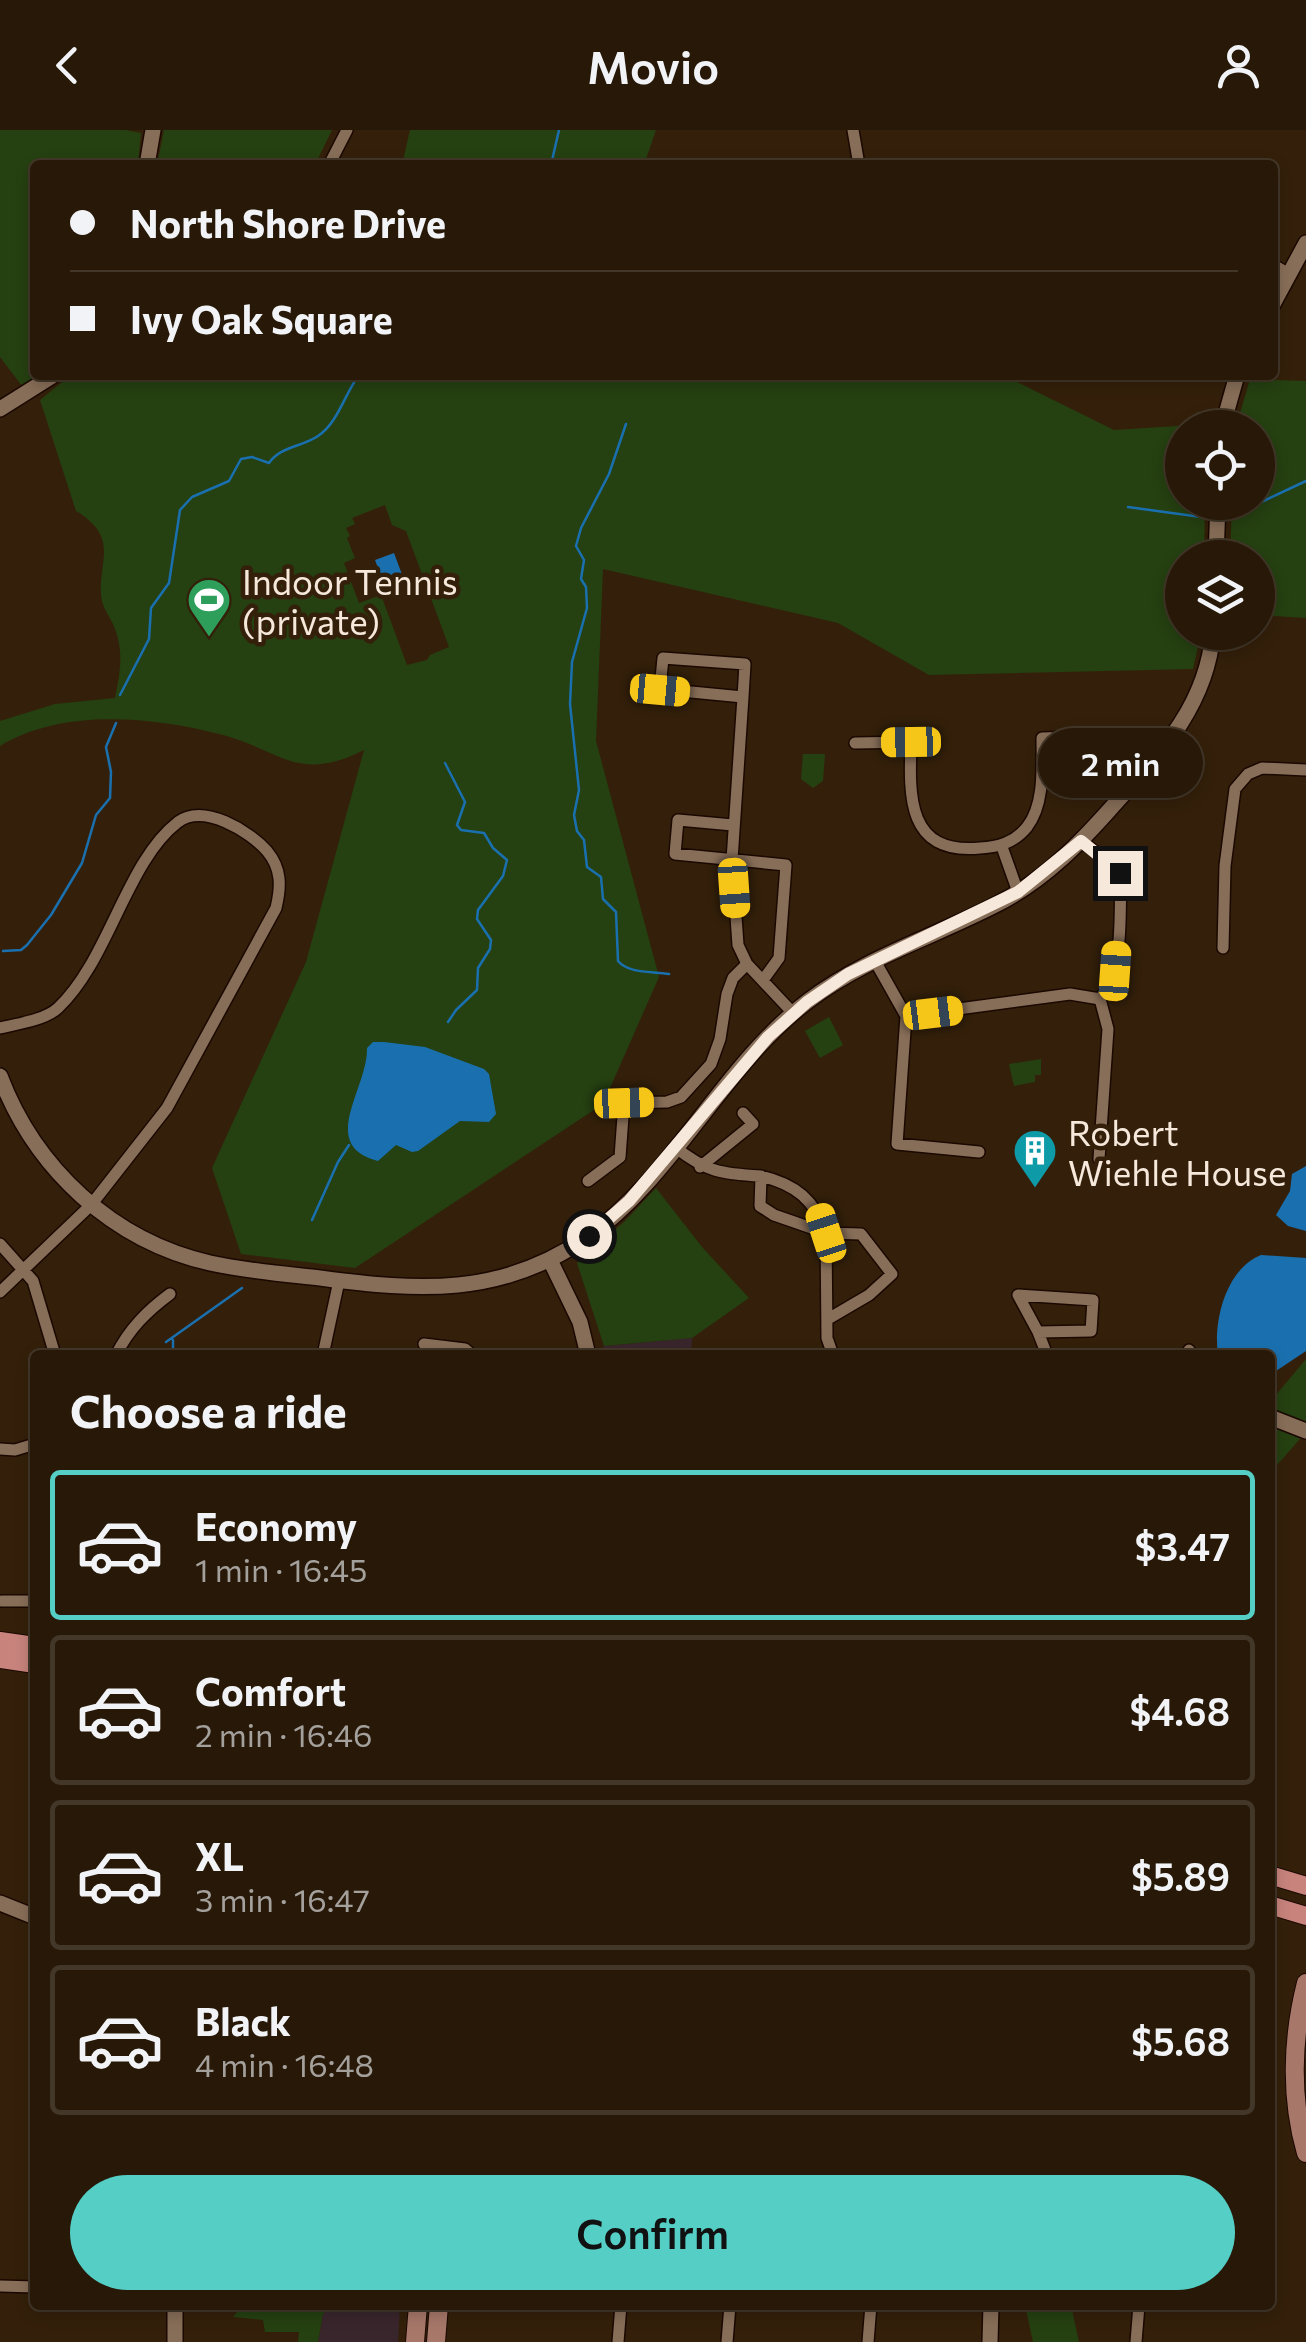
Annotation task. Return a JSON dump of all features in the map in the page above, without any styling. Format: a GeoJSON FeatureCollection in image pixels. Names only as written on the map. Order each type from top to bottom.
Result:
{"type":"FeatureCollection","features":[{"type":"Feature","properties":{"kind":"main road"},"geometry":{"type":"LineString","coordinates":[[0,1641],[30,1645]]}},
{"type":"Feature","properties":{"kind":"main road"},"geometry":{"type":"LineString","coordinates":[[0,1659],[30,1663]]}},
{"type":"Feature","properties":{"kind":"main road"},"geometry":{"type":"LineString","coordinates":[[1275,1877],[1306,1882]]}},
{"type":"Feature","properties":{"kind":"main road"},"geometry":{"type":"LineString","coordinates":[[1275,1907],[1306,1916]]}},
{"type":"Feature","properties":{"kind":"main road"},"geometry":{"type":"LineString","coordinates":[[1306,1983],[1296,2064],[1298,2122],[1306,2153]]}},
{"type":"Feature","properties":{"kind":"main road"},"geometry":{"type":"LineString","coordinates":[[415,2342],[418,2310]]}},
{"type":"Feature","properties":{"kind":"main road"},"geometry":{"type":"LineString","coordinates":[[436,2342],[439,2310]]}},
{"type":"Feature","properties":{"kind":"street"},"geometry":{"type":"LineString","coordinates":[[148,160],[153,130]]}},
{"type":"Feature","properties":{"kind":"street"},"geometry":{"type":"LineString","coordinates":[[332,160],[347,130]]}},
{"type":"Feature","properties":{"kind":"street"},"geometry":{"type":"LineString","coordinates":[[854,130],[857,160]]}},
{"type":"Feature","properties":{"kind":"street"},"geometry":{"type":"LineString","coordinates":[[1278,295],[1306,243]]}},
{"type":"Feature","properties":{"kind":"street"},"geometry":{"type":"LineString","coordinates":[[1278,268],[1289,274]]}},
{"type":"Feature","properties":{"kind":"street"},"geometry":{"type":"LineString","coordinates":[[0,408],[46,380]]}},
{"type":"Feature","properties":{"kind":"street"},"geometry":{"type":"LineString","coordinates":[[1227,410],[1235,380]]}},
{"type":"Feature","properties":{"kind":"street"},"geometry":{"type":"LineString","coordinates":[[0,1076],[36,1146],[60,1176],[91,1205],[134,1234],[182,1255],[235,1268],[411,1288],[450,1288],[502,1278],[550,1260],[610,1220],[768,1037],[829,986],[1018,892],[1081,841],[1181,726],[1201,686],[1209,650]]}},
{"type":"Feature","properties":{"kind":"street"},"geometry":{"type":"LineString","coordinates":[[743,697],[660,690],[663,658],[746,664],[732,860],[738,945],[747,964],[794,1013]]}},
{"type":"Feature","properties":{"kind":"street"},"geometry":{"type":"LineString","coordinates":[[855,742],[911,742],[911,796],[919,824],[934,841],[955,850],[1002,846],[1026,828],[1036,809],[1042,779],[1042,738],[1078,737]]}},
{"type":"Feature","properties":{"kind":"street"},"geometry":{"type":"LineString","coordinates":[[1223,948],[1224,866],[1235,789],[1248,774],[1262,768],[1306,770]]}},
{"type":"Feature","properties":{"kind":"street"},"geometry":{"type":"LineString","coordinates":[[0,1028],[55,1011],[92,963],[160,840],[182,820],[197,816],[239,830],[268,852],[278,868],[280,890],[276,908],[167,1108],[91,1205],[0,1292]]}},
{"type":"Feature","properties":{"kind":"street"},"geometry":{"type":"LineString","coordinates":[[733,825],[678,820],[675,854],[786,864],[779,958],[762,980]]}},
{"type":"Feature","properties":{"kind":"street"},"geometry":{"type":"LineString","coordinates":[[1081,841],[1117,868],[1121,876],[1115,971],[1100,999]]}},
{"type":"Feature","properties":{"kind":"street"},"geometry":{"type":"LineString","coordinates":[[1002,846],[1018,892]]}},
{"type":"Feature","properties":{"kind":"street"},"geometry":{"type":"LineString","coordinates":[[875,961],[906,1016],[897,1144],[979,1152]]}},
{"type":"Feature","properties":{"kind":"street"},"geometry":{"type":"LineString","coordinates":[[588,1182],[620,1157],[624,1103],[666,1102],[681,1097],[711,1064],[720,1039],[726,994],[733,978],[747,964]]}},
{"type":"Feature","properties":{"kind":"street"},"geometry":{"type":"LineString","coordinates":[[906,1016],[1070,994],[1100,999]]}},
{"type":"Feature","properties":{"kind":"street"},"geometry":{"type":"LineString","coordinates":[[1099,1158],[1108,1029],[1100,999]]}},
{"type":"Feature","properties":{"kind":"street"},"geometry":{"type":"LineString","coordinates":[[700,1167],[753,1124],[744,1113]]}},
{"type":"Feature","properties":{"kind":"street"},"geometry":{"type":"LineString","coordinates":[[674,1147],[700,1167],[784,1181],[819,1211],[826,1233],[827,1338],[831,1350]]}},
{"type":"Feature","properties":{"kind":"street"},"geometry":{"type":"LineString","coordinates":[[761,1176],[760,1206],[774,1215],[826,1233],[862,1234],[892,1274],[869,1295],[828,1319]]}},
{"type":"Feature","properties":{"kind":"street"},"geometry":{"type":"LineString","coordinates":[[0,1244],[25,1268],[38,1292],[54,1350]]}},
{"type":"Feature","properties":{"kind":"street"},"geometry":{"type":"LineString","coordinates":[[550,1260],[580,1322],[587,1350]]}},
{"type":"Feature","properties":{"kind":"street"},"geometry":{"type":"LineString","coordinates":[[324,1350],[339,1281]]}},
{"type":"Feature","properties":{"kind":"street"},"geometry":{"type":"LineString","coordinates":[[118,1350],[146,1312],[170,1294]]}},
{"type":"Feature","properties":{"kind":"street"},"geometry":{"type":"LineString","coordinates":[[1038,1332],[1091,1332],[1093,1300],[1018,1295],[1045,1350]]}},
{"type":"Feature","properties":{"kind":"street"},"geometry":{"type":"LineString","coordinates":[[424,1344],[466,1350]]}},
{"type":"Feature","properties":{"kind":"street"},"geometry":{"type":"LineString","coordinates":[[1275,1419],[1306,1432]]}},
{"type":"Feature","properties":{"kind":"street"},"geometry":{"type":"LineString","coordinates":[[0,1449],[30,1446]]}},
{"type":"Feature","properties":{"kind":"street"},"geometry":{"type":"LineString","coordinates":[[2,1600],[30,1601]]}},
{"type":"Feature","properties":{"kind":"street"},"geometry":{"type":"LineString","coordinates":[[0,1903],[30,1915]]}},
{"type":"Feature","properties":{"kind":"street"},"geometry":{"type":"LineString","coordinates":[[0,2286],[30,2287]]}},
{"type":"Feature","properties":{"kind":"street"},"geometry":{"type":"LineString","coordinates":[[175,2310],[176,2342]]}},
{"type":"Feature","properties":{"kind":"street"},"geometry":{"type":"LineString","coordinates":[[618,2342],[621,2310]]}},
{"type":"Feature","properties":{"kind":"street"},"geometry":{"type":"LineString","coordinates":[[728,2342],[730,2310]]}},
{"type":"Feature","properties":{"kind":"street"},"geometry":{"type":"LineString","coordinates":[[868,2342],[870,2310]]}},
{"type":"Feature","properties":{"kind":"street"},"geometry":{"type":"LineString","coordinates":[[990,2342],[991,2310]]}},
{"type":"Feature","properties":{"kind":"street"},"geometry":{"type":"LineString","coordinates":[[1136,2342],[1139,2310]]}},
{"type":"Feature","properties":{"kind":"shaded area"},"geometry":{"type":"Polygon","coordinates":[[[692,1338],[691,1350],[604,1350],[604,1346],[692,1338]]]}},
{"type":"Feature","properties":{"kind":"shaded area"},"geometry":{"type":"Polygon","coordinates":[[[327,2310],[400,2310],[398,2342],[318,2342],[327,2310]]]}},
{"type":"Feature","properties":{"kind":"green space"},"geometry":{"type":"Polygon","coordinates":[[[0,130],[141,133],[138,160],[30,160],[32,380],[22,386],[0,357],[0,130]]]}},
{"type":"Feature","properties":{"kind":"green space"},"geometry":{"type":"Polygon","coordinates":[[[164,130],[332,130],[317,160],[158,160],[164,130]]]}},
{"type":"Feature","properties":{"kind":"green space"},"geometry":{"type":"Polygon","coordinates":[[[410,130],[656,130],[646,160],[403,160],[410,130]]]}},
{"type":"Feature","properties":{"kind":"green space"},"geometry":{"type":"Polygon","coordinates":[[[65,380],[1013,380],[1114,430],[1165,427],[1165,520],[1205,520],[1204,540],[1165,540],[1165,650],[1197,650],[1193,669],[929,675],[838,623],[603,569],[596,741],[659,977],[603,1104],[355,1268],[241,1254],[212,1168],[306,962],[364,750],[341,760],[305,764],[219,734],[165,723],[108,719],[51,726],[0,746],[0,721],[55,704],[115,698],[120,672],[118,638],[102,601],[103,542],[90,521],[76,511],[40,400],[65,380]],[[385,505],[352,518],[355,524],[346,528],[355,558],[344,563],[359,603],[381,595],[407,665],[427,660],[449,647],[406,531],[392,525],[385,505]]]}},
{"type":"Feature","properties":{"kind":"green space"},"geometry":{"type":"Polygon","coordinates":[[[1250,380],[1306,381],[1306,618],[1275,616],[1275,540],[1231,540],[1231,520],[1275,520],[1275,410],[1241,410],[1250,380]]]}},
{"type":"Feature","properties":{"kind":"green space"},"geometry":{"type":"Polygon","coordinates":[[[803,754],[825,754],[823,781],[813,788],[801,779],[803,754]]]}},
{"type":"Feature","properties":{"kind":"green space"},"geometry":{"type":"Polygon","coordinates":[[[829,1017],[843,1045],[820,1058],[805,1031],[829,1017]]]}},
{"type":"Feature","properties":{"kind":"green space"},"geometry":{"type":"Polygon","coordinates":[[[1041,1059],[1041,1075],[1035,1075],[1035,1082],[1014,1086],[1009,1064],[1041,1059]]]}},
{"type":"Feature","properties":{"kind":"green space"},"geometry":{"type":"Polygon","coordinates":[[[656,1188],[749,1298],[692,1338],[604,1346],[577,1263],[656,1188]]]}},
{"type":"Feature","properties":{"kind":"green space"},"geometry":{"type":"Polygon","coordinates":[[[1306,1359],[1306,1432],[1275,1467],[1275,1396],[1306,1359]]]}},
{"type":"Feature","properties":{"kind":"green space"},"geometry":{"type":"Polygon","coordinates":[[[239,2310],[327,2310],[318,2342],[298,2342],[299,2332],[265,2332],[263,2320],[233,2317],[239,2310]]]}},
{"type":"Feature","properties":{"kind":"green space"},"geometry":{"type":"Polygon","coordinates":[[[1026,2310],[1072,2310],[1079,2342],[1033,2342],[1026,2310]]]}},
{"type":"Feature","properties":{"kind":"water"},"geometry":{"type":"Polygon","coordinates":[[[394,553],[407,588],[388,595],[375,560],[394,553]]]}},
{"type":"Feature","properties":{"kind":"water"},"geometry":{"type":"Polygon","coordinates":[[[373,1042],[425,1047],[484,1069],[489,1074],[496,1114],[489,1122],[460,1121],[418,1151],[396,1145],[378,1161],[360,1153],[351,1142],[350,1114],[367,1048],[373,1042]]]}},
{"type":"Feature","properties":{"kind":"water"},"geometry":{"type":"Polygon","coordinates":[[[1306,1166],[1306,1231],[1288,1226],[1276,1215],[1290,1191],[1292,1174],[1306,1166]]]}},
{"type":"Feature","properties":{"kind":"water"},"geometry":{"type":"Polygon","coordinates":[[[1261,1255],[1306,1258],[1306,1351],[1275,1372],[1275,1350],[1218,1350],[1224,1298],[1249,1262],[1261,1255]]]}},
{"type":"Feature","properties":{"kind":"waterway"},"geometry":{"type":"LineString","coordinates":[[552,160],[559,130]]}},
{"type":"Feature","properties":{"kind":"waterway"},"geometry":{"type":"LineString","coordinates":[[120,695],[149,639],[151,608],[169,583],[180,510],[192,497],[229,481],[241,459],[252,457],[269,463],[279,453],[318,436],[331,424],[356,380]]}},
{"type":"Feature","properties":{"kind":"waterway"},"geometry":{"type":"LineString","coordinates":[[626,424],[609,474],[576,546],[584,560],[581,579],[586,587],[587,608],[572,662],[570,704],[579,790],[574,815],[577,831],[584,840],[587,867],[601,877],[603,899],[616,912],[618,961],[634,970],[669,974]]}},
{"type":"Feature","properties":{"kind":"waterway"},"geometry":{"type":"LineString","coordinates":[[1275,496],[1306,481]]}},
{"type":"Feature","properties":{"kind":"waterway"},"geometry":{"type":"LineString","coordinates":[[1128,507],[1165,512]]}},
{"type":"Feature","properties":{"kind":"waterway"},"geometry":{"type":"LineString","coordinates":[[3,951],[21,950],[27,945],[51,915],[82,863],[96,815],[110,798],[111,772],[106,747],[116,723]]}},
{"type":"Feature","properties":{"kind":"waterway"},"geometry":{"type":"LineString","coordinates":[[445,763],[465,802],[457,825],[461,830],[484,833],[507,860],[503,876],[478,910],[477,919],[491,940],[478,968],[477,990],[448,1022]]}},
{"type":"Feature","properties":{"kind":"waterway"},"geometry":{"type":"LineString","coordinates":[[312,1220],[349,1145]]}},
{"type":"Feature","properties":{"kind":"waterway"},"geometry":{"type":"LineString","coordinates":[[166,1342],[242,1288]]}},
{"type":"Feature","properties":{"kind":"waterway"},"geometry":{"type":"LineString","coordinates":[[173,1340],[173,1350]]}},
{"type":"Feature","properties":{"kind":"place","name":"Indoor Tennis (private)"},"geometry":{"type":"Point","coordinates":[209,638]}},
{"type":"Feature","properties":{"kind":"place","name":"Robert Wiehle House"},"geometry":{"type":"Point","coordinates":[1035,1189]}},
{"type":"Feature","properties":{"kind":"route"},"geometry":{"type":"LineString","coordinates":[[589,1236],[629,1201],[768,1037],[829,986],[1001,902],[1040,878],[1081,841],[1120,873]]}}]}
